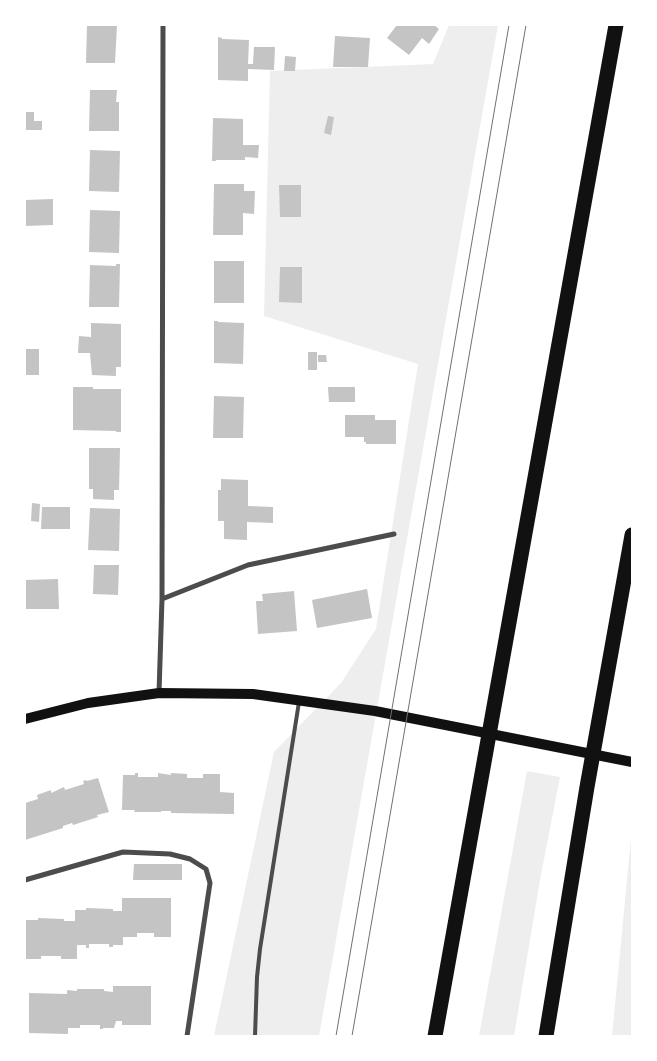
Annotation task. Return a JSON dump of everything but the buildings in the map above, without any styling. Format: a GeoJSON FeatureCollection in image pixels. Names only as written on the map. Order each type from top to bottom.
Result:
{"type":"FeatureCollection","features":[{"type":"Feature","properties":{"kind":"highway"},"geometry":{"type":"LineString","coordinates":[[435,1036],[616,25]]}},
{"type":"Feature","properties":{"kind":"highway"},"geometry":{"type":"LineString","coordinates":[[546,1036],[632,535]]}},
{"type":"Feature","properties":{"kind":"main road"},"geometry":{"type":"LineString","coordinates":[[25,719],[88,703],[159,693],[253,694],[375,711],[632,762]]}},
{"type":"Feature","properties":{"kind":"street"},"geometry":{"type":"LineString","coordinates":[[159,693],[162,599],[163,25]]}},
{"type":"Feature","properties":{"kind":"street"},"geometry":{"type":"LineString","coordinates":[[162,599],[248,565],[394,534]]}},
{"type":"Feature","properties":{"kind":"street"},"geometry":{"type":"LineString","coordinates":[[25,880],[123,852],[170,854],[190,860],[206,869],[210,883],[187,1036]]}},
{"type":"Feature","properties":{"kind":"lane"},"geometry":{"type":"LineString","coordinates":[[255,1036],[256,977],[299,700]]}},
{"type":"Feature","properties":{"kind":"shaded area"},"geometry":{"type":"Polygon","coordinates":[[[449,25],[498,25],[319,1036],[214,1036],[274,752],[341,683],[376,629],[418,364],[264,316],[270,71],[433,64],[449,25]]]}},
{"type":"Feature","properties":{"kind":"shaded area"},"geometry":{"type":"Polygon","coordinates":[[[527,771],[560,777],[540,880],[514,1036],[479,1036],[527,771]]]}},
{"type":"Feature","properties":{"kind":"shaded area"},"geometry":{"type":"Polygon","coordinates":[[[632,828],[632,1036],[612,1036],[632,828]]]}},
{"type":"Feature","properties":{"kind":"tram line"},"geometry":{"type":"LineString","coordinates":[[336,1036],[509,25]]}},
{"type":"Feature","properties":{"kind":"tram line"},"geometry":{"type":"LineString","coordinates":[[352,1036],[526,25]]}}]}
